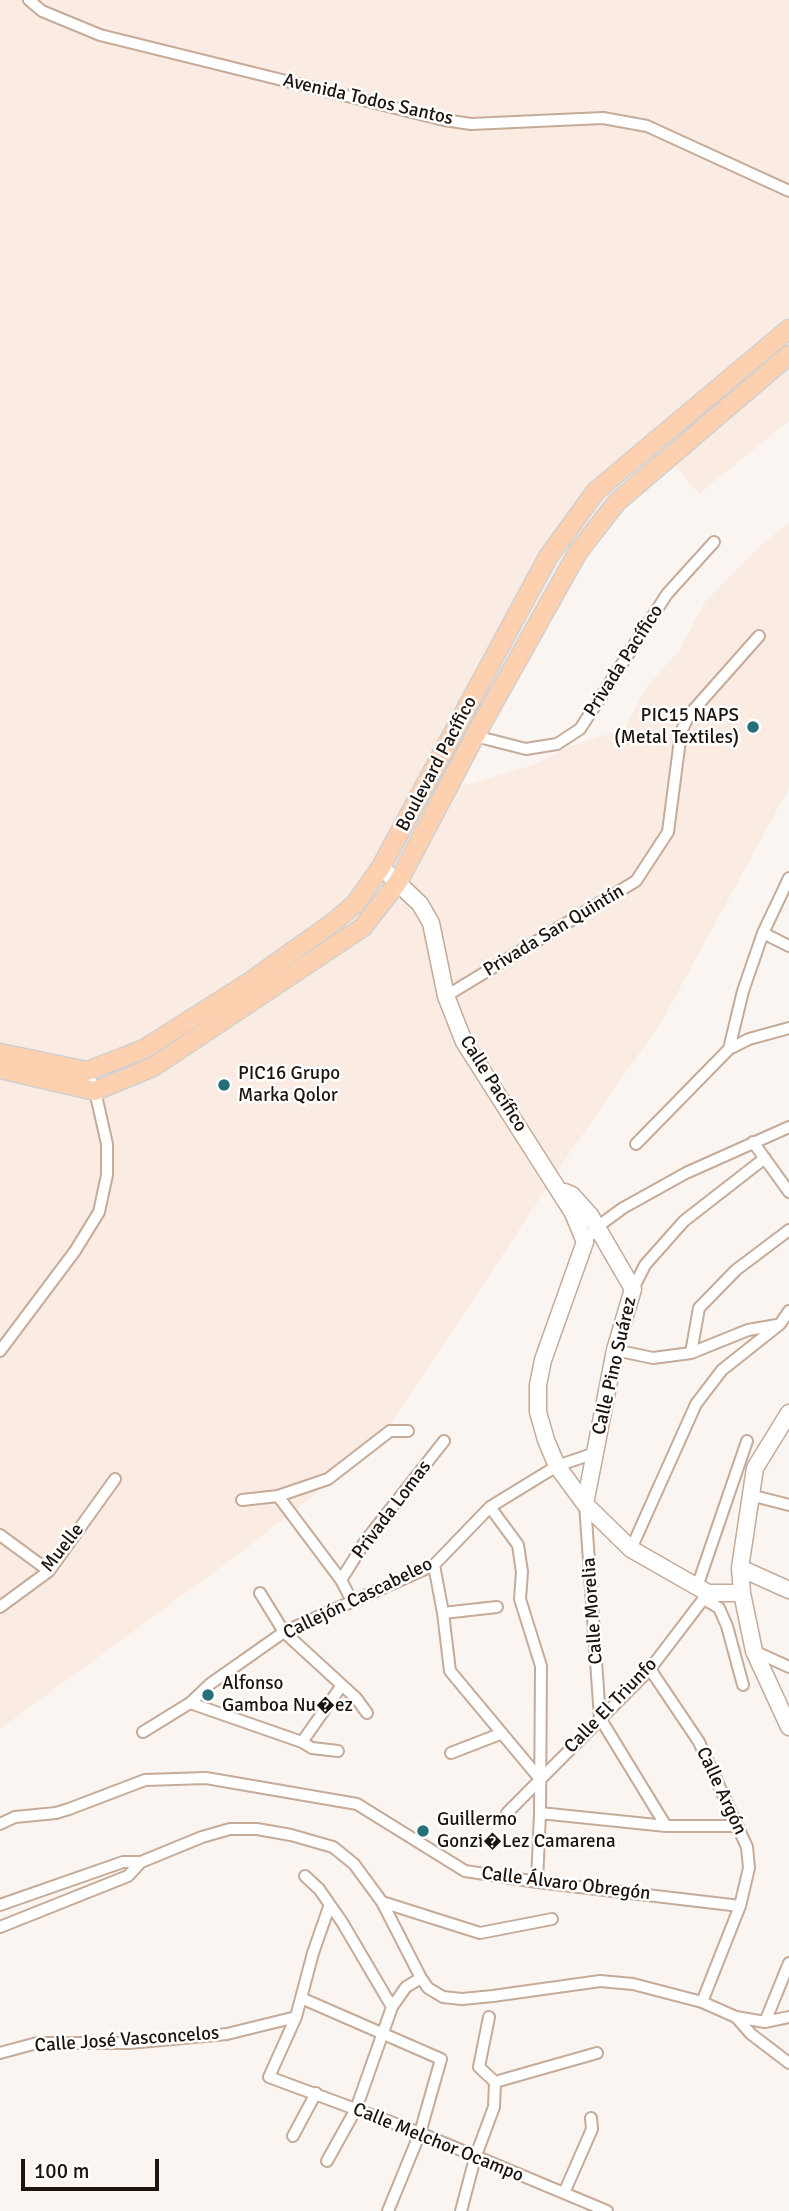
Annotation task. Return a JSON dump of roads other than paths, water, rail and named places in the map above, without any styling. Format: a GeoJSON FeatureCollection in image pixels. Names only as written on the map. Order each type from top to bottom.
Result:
{"type":"FeatureCollection","features":[{"type":"Feature","properties":{"kind":"main road","name":"Boulevard Pacífico"},"geometry":{"type":"LineString","coordinates":[[87,1071],[144,1049],[248,983],[355,904],[381,867],[548,557],[596,491],[789,329]]}},
{"type":"Feature","properties":{"kind":"main road","name":"Boulevard Pacífico"},"geometry":{"type":"LineString","coordinates":[[95,1091],[153,1067],[363,927],[398,881],[578,552],[617,502],[789,355]]}},
{"type":"Feature","properties":{"kind":"main road","name":"Calle Pacífico"},"geometry":{"type":"LineString","coordinates":[[381,867],[420,904],[431,923],[446,996],[464,1042],[559,1189],[585,1242]]}},
{"type":"Feature","properties":{"kind":"main road"},"geometry":{"type":"LineString","coordinates":[[0,1053],[87,1071]]}},
{"type":"Feature","properties":{"kind":"main road"},"geometry":{"type":"LineString","coordinates":[[0,1069],[95,1091]]}},
{"type":"Feature","properties":{"kind":"main road","name":"Calle Pacífico"},"geometry":{"type":"LineString","coordinates":[[559,1189],[572,1195],[597,1227],[633,1289]]}},
{"type":"Feature","properties":{"kind":"main road"},"geometry":{"type":"LineString","coordinates":[[585,1242],[543,1360],[538,1385],[538,1412],[556,1466],[585,1504],[631,1549],[703,1593],[742,1593]]}},
{"type":"Feature","properties":{"kind":"main road","name":"Calle Pino Suárez"},"geometry":{"type":"LineString","coordinates":[[585,1504],[615,1350],[633,1289]]}},
{"type":"Feature","properties":{"kind":"main road"},"geometry":{"type":"LineString","coordinates":[[789,1413],[755,1468],[740,1568],[742,1593],[754,1651],[789,1727]]}},
{"type":"Feature","properties":{"kind":"main road"},"geometry":{"type":"LineString","coordinates":[[740,1568],[789,1590]]}},
{"type":"Feature","properties":{"kind":"street","name":"Avenida Todos Santos"},"geometry":{"type":"LineString","coordinates":[[29,0],[42,11],[100,35],[444,120],[471,124],[603,118],[648,125],[789,191]]}},
{"type":"Feature","properties":{"kind":"street","name":"Privada Pacífico"},"geometry":{"type":"LineString","coordinates":[[475,736],[526,749],[557,744],[580,729],[667,594],[714,542]]}},
{"type":"Feature","properties":{"kind":"street","name":"Privada San Quintín"},"geometry":{"type":"LineString","coordinates":[[446,996],[636,881],[668,832],[681,732],[689,715],[759,636]]}},
{"type":"Feature","properties":{"kind":"street"},"geometry":{"type":"LineString","coordinates":[[729,1049],[743,991],[763,933],[789,878]]}},
{"type":"Feature","properties":{"kind":"street"},"geometry":{"type":"LineString","coordinates":[[763,933],[789,946]]}},
{"type":"Feature","properties":{"kind":"street"},"geometry":{"type":"LineString","coordinates":[[636,1144],[729,1049],[749,1039],[789,1028]]}},
{"type":"Feature","properties":{"kind":"street"},"geometry":{"type":"LineString","coordinates":[[0,1351],[75,1251],[99,1212],[107,1175],[107,1144],[95,1091],[87,1071]]}},
{"type":"Feature","properties":{"kind":"street"},"geometry":{"type":"LineString","coordinates":[[585,1242],[597,1227],[622,1208],[676,1179],[789,1126]]}},
{"type":"Feature","properties":{"kind":"street"},"geometry":{"type":"LineString","coordinates":[[753,1142],[789,1192]]}},
{"type":"Feature","properties":{"kind":"street","name":"Calle Pino Suárez"},"geometry":{"type":"LineString","coordinates":[[633,1289],[645,1265],[684,1221],[765,1158]]}},
{"type":"Feature","properties":{"kind":"street"},"geometry":{"type":"LineString","coordinates":[[691,1353],[699,1308],[736,1270],[789,1230]]}},
{"type":"Feature","properties":{"kind":"street"},"geometry":{"type":"LineString","coordinates":[[631,1549],[696,1404],[722,1370],[780,1324],[789,1311]]}},
{"type":"Feature","properties":{"kind":"street"},"geometry":{"type":"LineString","coordinates":[[615,1350],[653,1358],[691,1353],[748,1331],[780,1324]]}},
{"type":"Feature","properties":{"kind":"street","name":"Privada Lomas"},"geometry":{"type":"LineString","coordinates":[[242,1500],[278,1496],[328,1479],[390,1431],[408,1431]]}},
{"type":"Feature","properties":{"kind":"street","name":"Privada Lomas"},"geometry":{"type":"LineString","coordinates":[[341,1580],[366,1540],[444,1441]]}},
{"type":"Feature","properties":{"kind":"street","name":"Calle El Triunfo"},"geometry":{"type":"LineString","coordinates":[[507,1813],[650,1669],[703,1593],[747,1441]]}},
{"type":"Feature","properties":{"kind":"street","name":"Callejón Cascabeleo"},"geometry":{"type":"LineString","coordinates":[[143,1732],[190,1703],[210,1684],[284,1632],[434,1565],[490,1507],[556,1466],[595,1453]]}},
{"type":"Feature","properties":{"kind":"street","name":"Muelle"},"geometry":{"type":"LineString","coordinates":[[0,1607],[49,1571],[115,1479]]}},
{"type":"Feature","properties":{"kind":"street"},"geometry":{"type":"LineString","coordinates":[[750,1495],[789,1505]]}},
{"type":"Feature","properties":{"kind":"street"},"geometry":{"type":"LineString","coordinates":[[278,1496],[341,1580],[352,1601]]}},
{"type":"Feature","properties":{"kind":"street","name":"Calle Morelia"},"geometry":{"type":"LineString","coordinates":[[585,1504],[600,1718]]}},
{"type":"Feature","properties":{"kind":"street"},"geometry":{"type":"LineString","coordinates":[[490,1507],[518,1545],[522,1572],[520,1599],[541,1666],[537,1882]]}},
{"type":"Feature","properties":{"kind":"street"},"geometry":{"type":"LineString","coordinates":[[0,1535],[49,1571]]}},
{"type":"Feature","properties":{"kind":"street"},"geometry":{"type":"LineString","coordinates":[[434,1565],[450,1671],[540,1779]]}},
{"type":"Feature","properties":{"kind":"street"},"geometry":{"type":"LineString","coordinates":[[260,1593],[284,1632],[356,1698],[367,1713]]}},
{"type":"Feature","properties":{"kind":"street"},"geometry":{"type":"LineString","coordinates":[[703,1593],[719,1608],[727,1626],[743,1685]]}},
{"type":"Feature","properties":{"kind":"street"},"geometry":{"type":"LineString","coordinates":[[443,1613],[497,1607]]}},
{"type":"Feature","properties":{"kind":"street"},"geometry":{"type":"LineString","coordinates":[[754,1651],[789,1667]]}},
{"type":"Feature","properties":{"kind":"street","name":"Calle Argón"},"geometry":{"type":"LineString","coordinates":[[650,1669],[699,1742],[747,1847],[749,1868],[740,1906],[702,2002]]}},
{"type":"Feature","properties":{"kind":"street"},"geometry":{"type":"LineString","coordinates":[[302,1742],[342,1685]]}},
{"type":"Feature","properties":{"kind":"street"},"geometry":{"type":"LineString","coordinates":[[190,1703],[302,1742],[312,1748],[338,1751]]}},
{"type":"Feature","properties":{"kind":"street"},"geometry":{"type":"LineString","coordinates":[[600,1718],[666,1826]]}},
{"type":"Feature","properties":{"kind":"street"},"geometry":{"type":"LineString","coordinates":[[451,1753],[500,1734]]}},
{"type":"Feature","properties":{"kind":"street","name":"Calle Álvaro Obregón"},"geometry":{"type":"LineString","coordinates":[[0,1824],[15,1817],[69,1809],[145,1780],[206,1779],[357,1804],[465,1871],[740,1906]]}},
{"type":"Feature","properties":{"kind":"street"},"geometry":{"type":"LineString","coordinates":[[540,1813],[666,1826],[737,1826]]}},
{"type":"Feature","properties":{"kind":"street"},"geometry":{"type":"LineString","coordinates":[[0,1905],[123,1862],[141,1862],[202,1837],[230,1829],[257,1829],[333,1847],[354,1864],[382,1902],[421,1978],[428,1988],[443,1997],[493,1996],[600,1981],[633,1984],[702,2002],[736,2017],[765,2022],[789,2017]]}},
{"type":"Feature","properties":{"kind":"street"},"geometry":{"type":"LineString","coordinates":[[0,1927],[128,1876],[141,1862]]}},
{"type":"Feature","properties":{"kind":"street"},"geometry":{"type":"LineString","coordinates":[[305,1877],[319,1889],[342,1922],[392,2007]]}},
{"type":"Feature","properties":{"kind":"street"},"geometry":{"type":"LineString","coordinates":[[382,1902],[480,1933],[551,1919]]}},
{"type":"Feature","properties":{"kind":"street"},"geometry":{"type":"LineString","coordinates":[[296,2017],[329,1906]]}},
{"type":"Feature","properties":{"kind":"street"},"geometry":{"type":"LineString","coordinates":[[765,2022],[789,1963]]}},
{"type":"Feature","properties":{"kind":"street"},"geometry":{"type":"LineString","coordinates":[[327,2161],[356,2109],[392,2007],[406,1987],[421,1978]]}},
{"type":"Feature","properties":{"kind":"street"},"geometry":{"type":"LineString","coordinates":[[301,1998],[441,2059],[420,2133],[388,2211]]}},
{"type":"Feature","properties":{"kind":"street","name":"Calle José Vasconcelos"},"geometry":{"type":"LineString","coordinates":[[0,2053],[37,2043],[130,2043],[227,2034],[296,2017]]}},
{"type":"Feature","properties":{"kind":"street","name":"Calle Melchor Ocampo"},"geometry":{"type":"LineString","coordinates":[[296,2017],[269,2077],[420,2133],[564,2193],[579,2206],[607,2211]]}},
{"type":"Feature","properties":{"kind":"street"},"geometry":{"type":"LineString","coordinates":[[461,2211],[475,2158],[494,2107],[495,2082],[479,2067],[489,2017]]}},
{"type":"Feature","properties":{"kind":"street"},"geometry":{"type":"LineString","coordinates":[[736,2017],[751,2034],[789,2063]]}},
{"type":"Feature","properties":{"kind":"street"},"geometry":{"type":"LineString","coordinates":[[495,2082],[597,2053]]}},
{"type":"Feature","properties":{"kind":"street"},"geometry":{"type":"LineString","coordinates":[[293,2136],[316,2093]]}},
{"type":"Feature","properties":{"kind":"street"},"geometry":{"type":"LineString","coordinates":[[564,2193],[592,2129],[591,2118]]}},
{"type":"Feature","properties":{"kind":"place","name":"PIC15 NAPS (Metal Textiles)"},"geometry":{"type":"Point","coordinates":[753,727]}},
{"type":"Feature","properties":{"kind":"place","name":"PIC16 Grupo Marka Qolor"},"geometry":{"type":"Point","coordinates":[224,1085]}},
{"type":"Feature","properties":{"kind":"place","name":"Alfonso Gamboa Nu�ez"},"geometry":{"type":"Point","coordinates":[208,1695]}},
{"type":"Feature","properties":{"kind":"place","name":"Guillermo Gonzi�Lez Camarena"},"geometry":{"type":"Point","coordinates":[423,1831]}}]}
